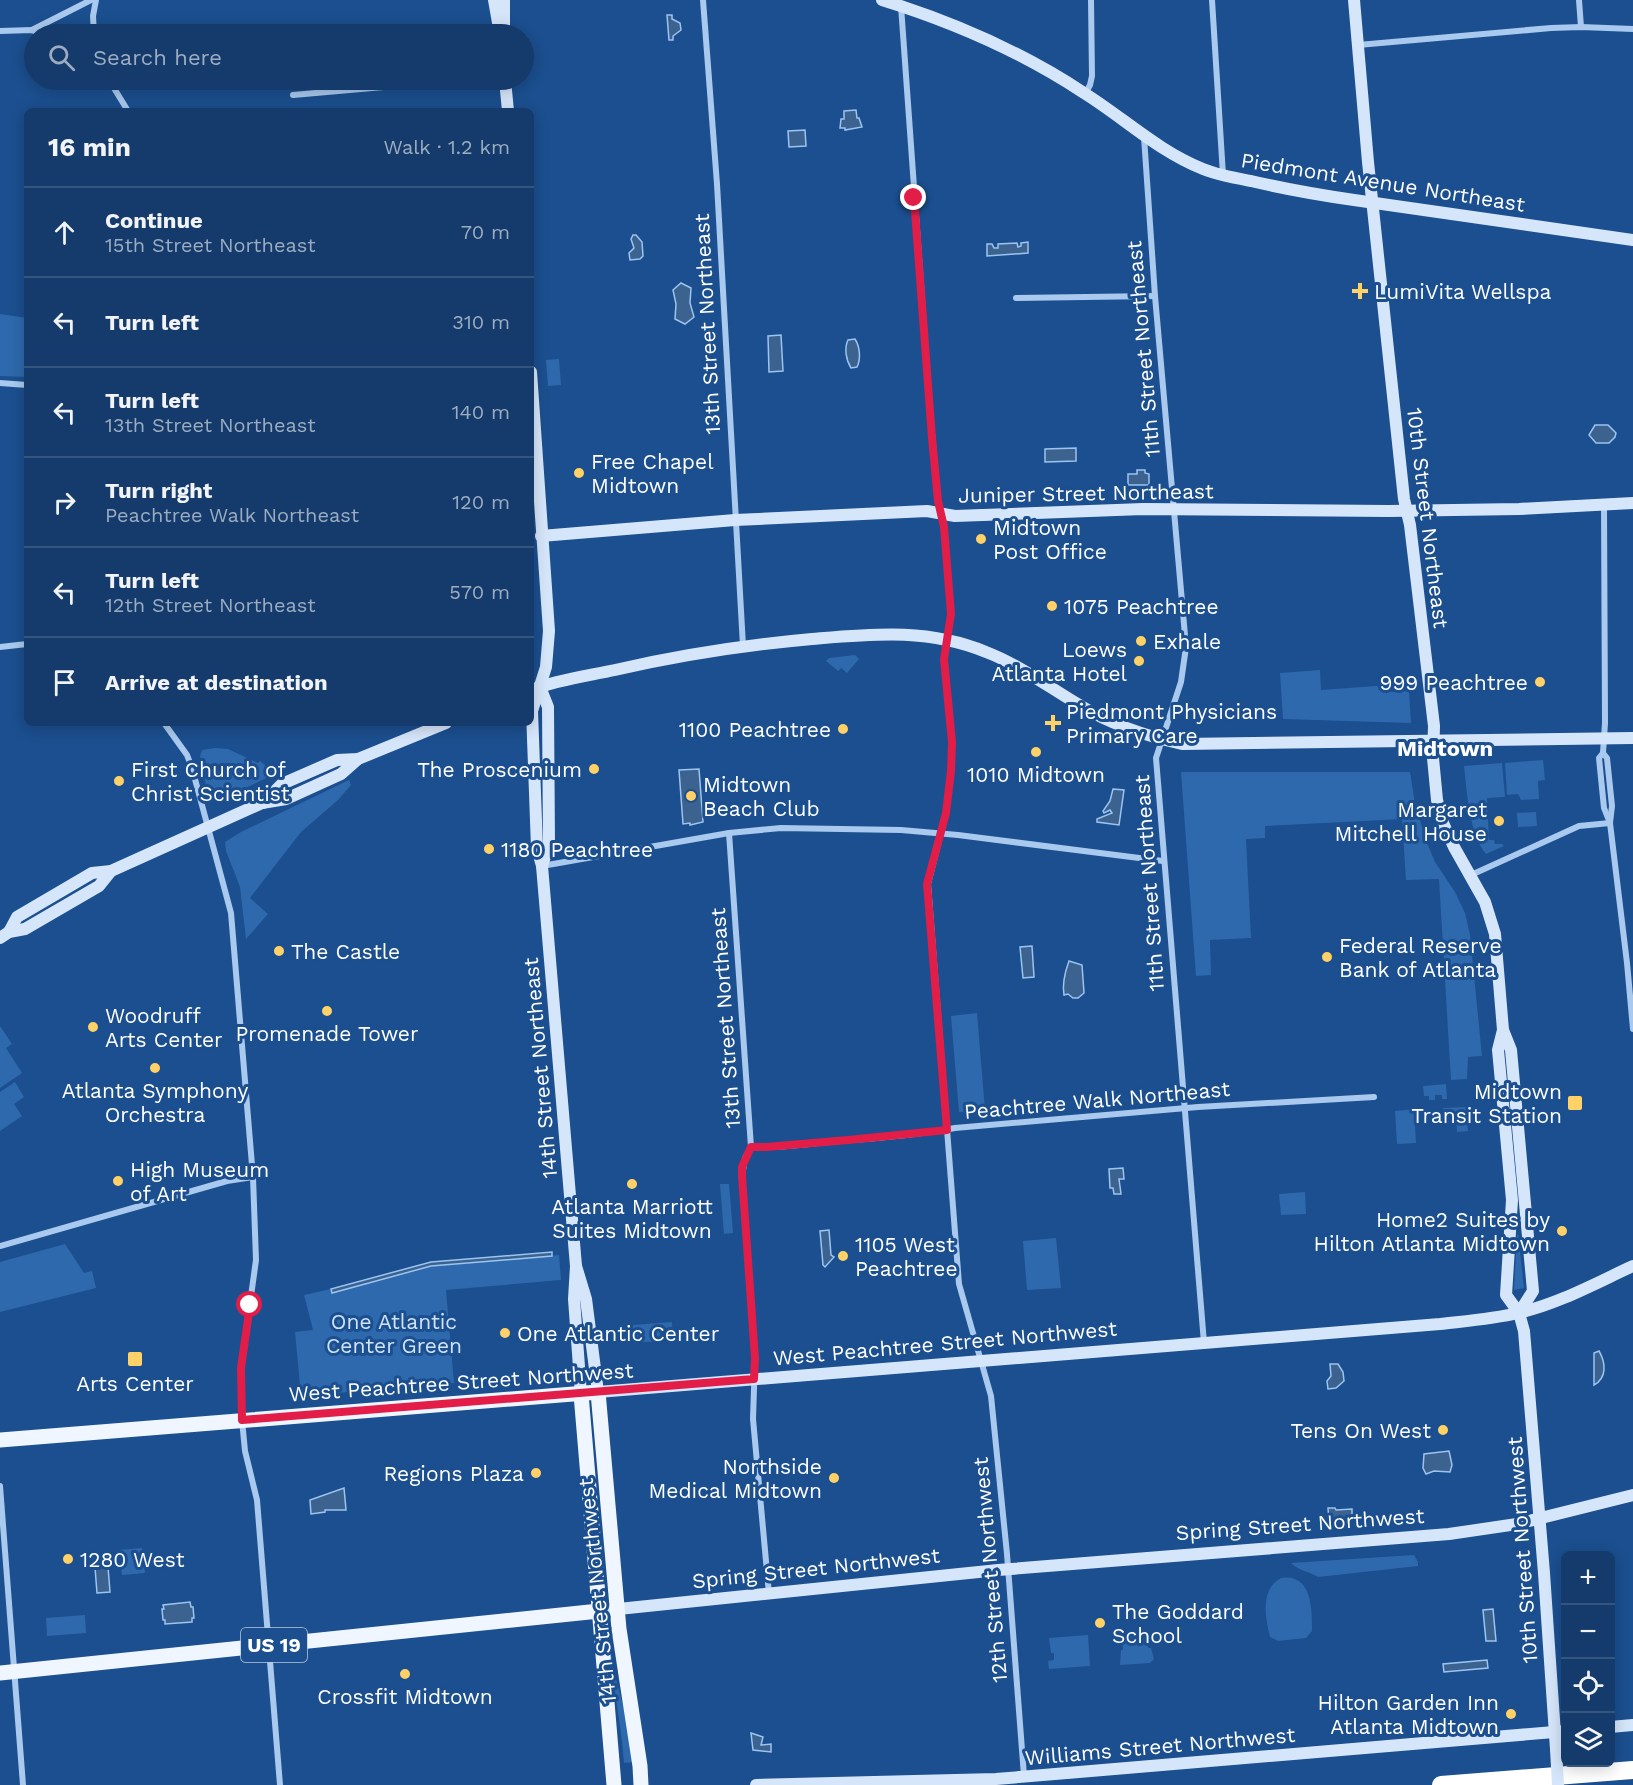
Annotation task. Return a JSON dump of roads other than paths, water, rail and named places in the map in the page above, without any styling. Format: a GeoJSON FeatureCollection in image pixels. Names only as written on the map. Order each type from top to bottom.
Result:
{"type":"FeatureCollection","features":[{"type":"Feature","properties":{"kind":"highway"},"geometry":{"type":"LineString","coordinates":[[1441,1785],[1633,1770]]}},
{"type":"Feature","properties":{"kind":"main road"},"geometry":{"type":"LineString","coordinates":[[494,0],[500,24]]}},
{"type":"Feature","properties":{"kind":"main road"},"geometry":{"type":"LineString","coordinates":[[504,0],[504,24]]}},
{"type":"Feature","properties":{"kind":"main road","name":"Piedmont Avenue Northeast"},"geometry":{"type":"LineString","coordinates":[[882,0],[955,26],[999,45],[1085,94],[1144,137],[1186,161],[1223,175],[1278,188],[1372,204],[1633,240]]}},
{"type":"Feature","properties":{"kind":"main road","name":"10th Street Northeast"},"geometry":{"type":"LineString","coordinates":[[1354,0],[1372,204],[1406,511],[1434,726],[1433,758],[1440,811],[1454,847],[1485,902],[1495,934],[1503,1030],[1511,1050],[1533,1292],[1519,1313],[1506,1295],[1512,1200],[1498,1050],[1503,1030]]}},
{"type":"Feature","properties":{"kind":"main road"},"geometry":{"type":"LineString","coordinates":[[506,90],[508,108]]}},
{"type":"Feature","properties":{"kind":"main road","name":"14th Street Northeast"},"geometry":{"type":"LineString","coordinates":[[534,421],[549,631],[547,661],[536,688],[548,707],[549,844],[542,866],[576,1266],[574,1299],[581,1394]]}},
{"type":"Feature","properties":{"kind":"main road","name":"Juniper Street Northeast"},"geometry":{"type":"LineString","coordinates":[[541,536],[735,520],[927,511],[955,516],[1174,509],[1406,511],[1519,509],[1633,503]]}},
{"type":"Feature","properties":{"kind":"main road"},"geometry":{"type":"LineString","coordinates":[[536,688],[654,661],[743,646],[872,634],[924,635],[987,652],[1005,660],[1095,714],[1138,733],[1182,744],[1633,738]]}},
{"type":"Feature","properties":{"kind":"main road"},"geometry":{"type":"LineString","coordinates":[[4,935],[25,929],[99,886],[111,871],[262,803],[286,799],[341,774],[358,759],[439,726]]}},
{"type":"Feature","properties":{"kind":"main road","name":"14th Street Northeast"},"geometry":{"type":"LineString","coordinates":[[576,1266],[586,1299],[598,1392]]}},
{"type":"Feature","properties":{"kind":"main road","name":"West Peachtree Street Northwest"},"geometry":{"type":"LineString","coordinates":[[0,1440],[1440,1324],[1519,1313],[1581,1290],[1633,1266]]}},
{"type":"Feature","properties":{"kind":"main road","name":"10th Street Northwest"},"geometry":{"type":"LineString","coordinates":[[1519,1313],[1524,1331],[1560,1731],[1556,1749],[1558,1785]]}},
{"type":"Feature","properties":{"kind":"main road","name":"14th Street Northwest"},"geometry":{"type":"LineString","coordinates":[[598,1392],[617,1610],[641,1785]]}},
{"type":"Feature","properties":{"kind":"main road","name":"14th Street Northwest"},"geometry":{"type":"LineString","coordinates":[[581,1394],[614,1785]]}},
{"type":"Feature","properties":{"kind":"main road","name":"Spring Street Northwest"},"geometry":{"type":"LineString","coordinates":[[7,1673],[1008,1569],[1449,1534],[1517,1524],[1633,1495]]}},
{"type":"Feature","properties":{"kind":"main road"},"geometry":{"type":"LineString","coordinates":[[1615,1727],[1633,1725]]}},
{"type":"Feature","properties":{"kind":"main road","name":"Williams Street Northwest"},"geometry":{"type":"LineString","coordinates":[[756,1785],[1024,1777],[1560,1731]]}},
{"type":"Feature","properties":{"kind":"street"},"geometry":{"type":"LineString","coordinates":[[44,24],[94,0],[93,24]]}},
{"type":"Feature","properties":{"kind":"street","name":"13th Street Northeast"},"geometry":{"type":"LineString","coordinates":[[703,0],[715,162],[743,646]]}},
{"type":"Feature","properties":{"kind":"street"},"geometry":{"type":"LineString","coordinates":[[1085,94],[1092,76],[1091,0]]}},
{"type":"Feature","properties":{"kind":"street"},"geometry":{"type":"LineString","coordinates":[[1212,0],[1223,175]]}},
{"type":"Feature","properties":{"kind":"street"},"geometry":{"type":"LineString","coordinates":[[1579,0],[1581,27]]}},
{"type":"Feature","properties":{"kind":"street","name":"12th Street Northwest"},"geometry":{"type":"LineString","coordinates":[[901,6],[930,410],[938,501],[944,527],[951,614],[944,659],[952,757],[946,813],[927,884],[959,1284],[975,1347],[982,1361],[991,1396],[1008,1569],[1024,1777]]}},
{"type":"Feature","properties":{"kind":"street"},"geometry":{"type":"LineString","coordinates":[[1358,45],[1581,27],[1633,29]]}},
{"type":"Feature","properties":{"kind":"street"},"geometry":{"type":"LineString","coordinates":[[0,31],[24,30]]}},
{"type":"Feature","properties":{"kind":"street"},"geometry":{"type":"LineString","coordinates":[[115,90],[126,108]]}},
{"type":"Feature","properties":{"kind":"street"},"geometry":{"type":"LineString","coordinates":[[293,95],[350,90]]}},
{"type":"Feature","properties":{"kind":"street","name":"11th Street Northeast"},"geometry":{"type":"LineString","coordinates":[[1144,137],[1185,657],[1179,689],[1156,758],[1204,1343]]}},
{"type":"Feature","properties":{"kind":"street"},"geometry":{"type":"LineString","coordinates":[[1016,298],[1155,296]]}},
{"type":"Feature","properties":{"kind":"street"},"geometry":{"type":"LineString","coordinates":[[0,383],[24,385]]}},
{"type":"Feature","properties":{"kind":"street"},"geometry":{"type":"LineString","coordinates":[[1604,505],[1603,753],[1607,758],[1612,807],[1610,823],[1618,906],[1630,963],[1633,1029]]}},
{"type":"Feature","properties":{"kind":"street"},"geometry":{"type":"LineString","coordinates":[[0,647],[24,644]]}},
{"type":"Feature","properties":{"kind":"street"},"geometry":{"type":"LineString","coordinates":[[166,726],[187,755],[192,768],[231,913],[253,1177],[256,1260],[241,1368],[242,1420],[245,1451],[257,1500],[280,1785]]}},
{"type":"Feature","properties":{"kind":"street"},"geometry":{"type":"LineString","coordinates":[[1471,875],[1579,826],[1610,823]]}},
{"type":"Feature","properties":{"kind":"street"},"geometry":{"type":"LineString","coordinates":[[542,866],[729,833],[781,828],[894,830],[941,834],[1163,861]]}},
{"type":"Feature","properties":{"kind":"street","name":"13th Street Northeast"},"geometry":{"type":"LineString","coordinates":[[729,833],[751,1147],[742,1167],[742,1176],[755,1358],[753,1419],[769,1594]]}},
{"type":"Feature","properties":{"kind":"street","name":"Peachtree Walk Northeast"},"geometry":{"type":"LineString","coordinates":[[751,1147],[932,1133],[1184,1108],[1374,1097]]}},
{"type":"Feature","properties":{"kind":"street"},"geometry":{"type":"LineString","coordinates":[[0,1246],[227,1181],[253,1177]]}},
{"type":"Feature","properties":{"kind":"street"},"geometry":{"type":"LineString","coordinates":[[0,1486],[7,1673],[23,1785]]}},
{"type":"Feature","properties":{"kind":"place","name":"LumiVita Wellspa"},"geometry":{"type":"Point","coordinates":[1360,291]}},
{"type":"Feature","properties":{"kind":"place","name":"Free Chapel Midtown"},"geometry":{"type":"Point","coordinates":[579,473]}},
{"type":"Feature","properties":{"kind":"place","name":"Midtown Post Office"},"geometry":{"type":"Point","coordinates":[981,539]}},
{"type":"Feature","properties":{"kind":"place","name":"1075 Peachtree"},"geometry":{"type":"Point","coordinates":[1052,606]}},
{"type":"Feature","properties":{"kind":"place","name":"Exhale"},"geometry":{"type":"Point","coordinates":[1141,641]}},
{"type":"Feature","properties":{"kind":"place","name":"Loews Atlanta Hotel"},"geometry":{"type":"Point","coordinates":[1139,661]}},
{"type":"Feature","properties":{"kind":"place","name":"999 Peachtree"},"geometry":{"type":"Point","coordinates":[1540,682]}},
{"type":"Feature","properties":{"kind":"place","name":"Piedmont Physicians Primary Care"},"geometry":{"type":"Point","coordinates":[1053,723]}},
{"type":"Feature","properties":{"kind":"place","name":"1100 Peachtree"},"geometry":{"type":"Point","coordinates":[843,729]}},
{"type":"Feature","properties":{"kind":"place","name":"1010 Midtown"},"geometry":{"type":"Point","coordinates":[1036,752]}},
{"type":"Feature","properties":{"kind":"place","name":"The Proscenium"},"geometry":{"type":"Point","coordinates":[594,769]}},
{"type":"Feature","properties":{"kind":"place","name":"First Church of Christ Scientist"},"geometry":{"type":"Point","coordinates":[119,781]}},
{"type":"Feature","properties":{"kind":"place","name":"Midtown Beach Club"},"geometry":{"type":"Point","coordinates":[691,796]}},
{"type":"Feature","properties":{"kind":"place","name":"Margaret Mitchell House"},"geometry":{"type":"Point","coordinates":[1499,821]}},
{"type":"Feature","properties":{"kind":"place","name":"1180 Peachtree"},"geometry":{"type":"Point","coordinates":[489,849]}},
{"type":"Feature","properties":{"kind":"place","name":"The Castle"},"geometry":{"type":"Point","coordinates":[279,951]}},
{"type":"Feature","properties":{"kind":"place","name":"Federal Reserve Bank of Atlanta"},"geometry":{"type":"Point","coordinates":[1327,957]}},
{"type":"Feature","properties":{"kind":"place","name":"Promenade Tower"},"geometry":{"type":"Point","coordinates":[327,1011]}},
{"type":"Feature","properties":{"kind":"place","name":"Woodruff Arts Center"},"geometry":{"type":"Point","coordinates":[93,1027]}},
{"type":"Feature","properties":{"kind":"place","name":"Atlanta Symphony Orchestra"},"geometry":{"type":"Point","coordinates":[155,1068]}},
{"type":"Feature","properties":{"kind":"place","name":"Midtown Transit Station"},"geometry":{"type":"Point","coordinates":[1575,1103]}},
{"type":"Feature","properties":{"kind":"place","name":"High Museum of Art"},"geometry":{"type":"Point","coordinates":[118,1181]}},
{"type":"Feature","properties":{"kind":"place","name":"Atlanta Marriott Suites Midtown"},"geometry":{"type":"Point","coordinates":[632,1184]}},
{"type":"Feature","properties":{"kind":"place","name":"Home2 Suites by Hilton Atlanta Midtown"},"geometry":{"type":"Point","coordinates":[1562,1231]}},
{"type":"Feature","properties":{"kind":"place","name":"1105 West Peachtree"},"geometry":{"type":"Point","coordinates":[843,1256]}},
{"type":"Feature","properties":{"kind":"place","name":"One Atlantic Center"},"geometry":{"type":"Point","coordinates":[505,1333]}},
{"type":"Feature","properties":{"kind":"place","name":"Arts Center"},"geometry":{"type":"Point","coordinates":[135,1359]}},
{"type":"Feature","properties":{"kind":"place","name":"Tens On West"},"geometry":{"type":"Point","coordinates":[1443,1430]}},
{"type":"Feature","properties":{"kind":"place","name":"Regions Plaza"},"geometry":{"type":"Point","coordinates":[536,1473]}},
{"type":"Feature","properties":{"kind":"place","name":"Northside Medical Midtown"},"geometry":{"type":"Point","coordinates":[834,1478]}},
{"type":"Feature","properties":{"kind":"place","name":"1280 West"},"geometry":{"type":"Point","coordinates":[68,1559]}},
{"type":"Feature","properties":{"kind":"place","name":"The Goddard School"},"geometry":{"type":"Point","coordinates":[1100,1623]}},
{"type":"Feature","properties":{"kind":"place","name":"Crossfit Midtown"},"geometry":{"type":"Point","coordinates":[405,1674]}},
{"type":"Feature","properties":{"kind":"place","name":"Hilton Garden Inn Atlanta Midtown"},"geometry":{"type":"Point","coordinates":[1511,1714]}},
{"type":"Feature","properties":{"kind":"district","name":"Midtown"},"geometry":{"type":"Point","coordinates":[1445,748]}},
{"type":"Feature","properties":{"kind":"park label","name":"One Atlantic Center Green"},"geometry":{"type":"Point","coordinates":[394,1333]}}]}
